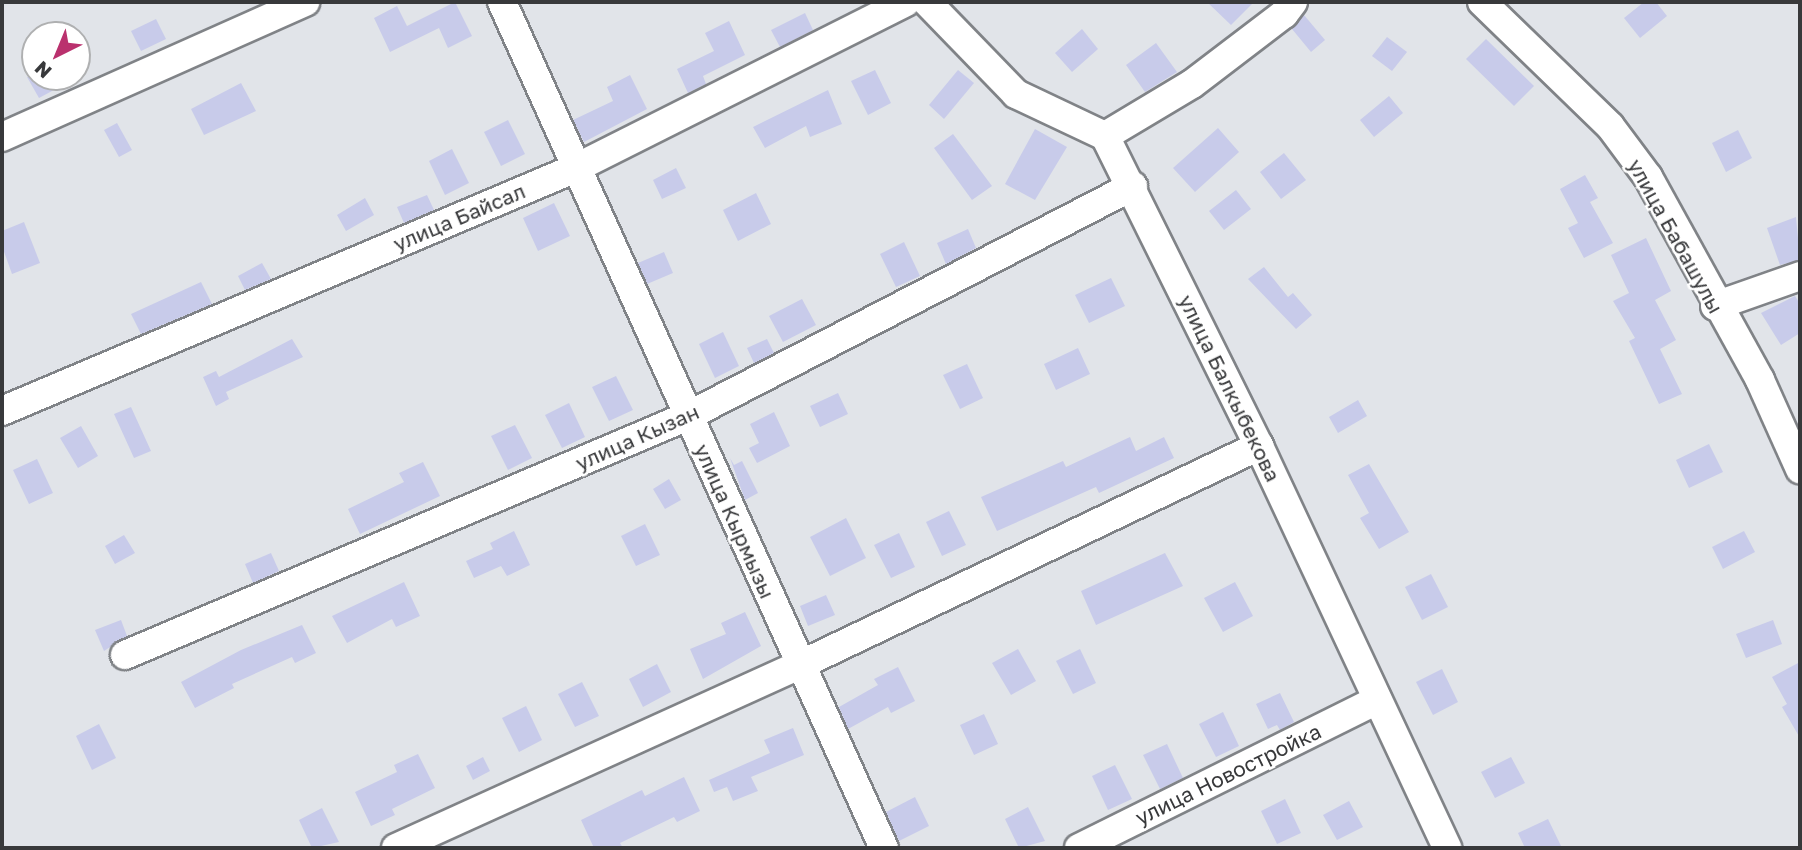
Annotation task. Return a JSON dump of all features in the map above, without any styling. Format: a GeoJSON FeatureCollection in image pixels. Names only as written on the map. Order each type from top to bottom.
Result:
{"type":"FeatureCollection","features":[{"type":"Feature","properties":{"kind":"street"},"geometry":{"type":"LineString","coordinates":[[2,137],[305,2]]}},
{"type":"Feature","properties":{"kind":"street","name":"улица Кырмызы"},"geometry":{"type":"LineString","coordinates":[[502,2],[884,848]]}},
{"type":"Feature","properties":{"kind":"street","name":"улица Байсал"},"geometry":{"type":"LineString","coordinates":[[2,411],[576,168],[906,2]]}},
{"type":"Feature","properties":{"kind":"street"},"geometry":{"type":"LineString","coordinates":[[927,2],[1016,94],[1105,136],[1192,84],[1284,14],[1293,2]]}},
{"type":"Feature","properties":{"kind":"street","name":"улица Бабашулы"},"geometry":{"type":"LineString","coordinates":[[1482,2],[1610,126],[1648,177],[1715,306],[1760,380],[1800,469]]}},
{"type":"Feature","properties":{"kind":"street","name":"улица Балкыбекова"},"geometry":{"type":"LineString","coordinates":[[1105,136],[1133,186],[1259,446],[1447,848]]}},
{"type":"Feature","properties":{"kind":"street","name":"улица Кызан"},"geometry":{"type":"LineString","coordinates":[[125,655],[688,416],[1133,186]]}},
{"type":"Feature","properties":{"kind":"street"},"geometry":{"type":"LineString","coordinates":[[1715,306],[1800,276]]}},
{"type":"Feature","properties":{"kind":"street"},"geometry":{"type":"LineString","coordinates":[[396,848],[800,665],[1259,446]]}},
{"type":"Feature","properties":{"kind":"street","name":"улица Новостройка"},"geometry":{"type":"LineString","coordinates":[[1079,848],[1377,700]]}},
{"type":"Feature","properties":{"kind":"building"},"geometry":{"type":"Polygon","coordinates":[[[455,2],[472,36],[448,48],[439,28],[390,52],[374,18],[397,6],[407,26],[455,2]]]}},
{"type":"Feature","properties":{"kind":"building"},"geometry":{"type":"Polygon","coordinates":[[[1207,2],[1254,2],[1231,25],[1207,2]]]}},
{"type":"Feature","properties":{"kind":"building"},"geometry":{"type":"Polygon","coordinates":[[[1644,2],[1656,2],[1667,16],[1640,38],[1624,18],[1644,2]]]}},
{"type":"Feature","properties":{"kind":"building"},"geometry":{"type":"Polygon","coordinates":[[[805,13],[813,30],[780,47],[771,30],[805,13]]]}},
{"type":"Feature","properties":{"kind":"building"},"geometry":{"type":"Polygon","coordinates":[[[1304,15],[1325,40],[1311,52],[1292,29],[1304,15]]]}},
{"type":"Feature","properties":{"kind":"building"},"geometry":{"type":"Polygon","coordinates":[[[156,19],[166,39],[141,51],[131,31],[156,19]]]}},
{"type":"Feature","properties":{"kind":"building"},"geometry":{"type":"Polygon","coordinates":[[[729,21],[745,55],[703,76],[706,84],[688,93],[677,69],[714,51],[705,33],[729,21]]]}},
{"type":"Feature","properties":{"kind":"building"},"geometry":{"type":"Polygon","coordinates":[[[1082,29],[1098,49],[1072,72],[1055,53],[1082,29]]]}},
{"type":"Feature","properties":{"kind":"building"},"geometry":{"type":"Polygon","coordinates":[[[1387,37],[1407,52],[1392,71],[1372,56],[1387,37]]]}},
{"type":"Feature","properties":{"kind":"building"},"geometry":{"type":"Polygon","coordinates":[[[1486,39],[1534,86],[1514,106],[1466,59],[1486,39]]]}},
{"type":"Feature","properties":{"kind":"building"},"geometry":{"type":"Polygon","coordinates":[[[1156,43],[1177,72],[1145,92],[1126,65],[1156,43]]]}},
{"type":"Feature","properties":{"kind":"building"},"geometry":{"type":"Polygon","coordinates":[[[875,70],[891,103],[868,115],[851,81],[875,70]]]}},
{"type":"Feature","properties":{"kind":"building"},"geometry":{"type":"Polygon","coordinates":[[[958,70],[974,83],[944,119],[929,105],[958,70]]]}},
{"type":"Feature","properties":{"kind":"building"},"geometry":{"type":"Polygon","coordinates":[[[630,75],[647,109],[584,142],[573,120],[613,101],[607,87],[630,75]]]}},
{"type":"Feature","properties":{"kind":"building"},"geometry":{"type":"Polygon","coordinates":[[[241,83],[256,111],[204,135],[191,109],[241,83]]]}},
{"type":"Feature","properties":{"kind":"building"},"geometry":{"type":"Polygon","coordinates":[[[828,90],[842,124],[810,137],[806,126],[765,148],[753,127],[828,90]]]}},
{"type":"Feature","properties":{"kind":"building"},"geometry":{"type":"Polygon","coordinates":[[[35,91],[52,91],[39,98],[35,91]]]}},
{"type":"Feature","properties":{"kind":"building"},"geometry":{"type":"Polygon","coordinates":[[[1389,96],[1403,113],[1374,137],[1360,120],[1389,96]]]}},
{"type":"Feature","properties":{"kind":"building"},"geometry":{"type":"Polygon","coordinates":[[[508,120],[525,154],[501,166],[484,132],[508,120]]]}},
{"type":"Feature","properties":{"kind":"building"},"geometry":{"type":"Polygon","coordinates":[[[117,123],[132,150],[119,157],[104,130],[117,123]]]}},
{"type":"Feature","properties":{"kind":"building"},"geometry":{"type":"Polygon","coordinates":[[[1218,128],[1239,152],[1195,192],[1173,168],[1218,128]]]}},
{"type":"Feature","properties":{"kind":"building"},"geometry":{"type":"Polygon","coordinates":[[[1035,129],[1067,147],[1035,200],[1005,184],[1035,129]]]}},
{"type":"Feature","properties":{"kind":"building"},"geometry":{"type":"Polygon","coordinates":[[[1738,130],[1752,158],[1726,172],[1712,143],[1738,130]]]}},
{"type":"Feature","properties":{"kind":"building"},"geometry":{"type":"Polygon","coordinates":[[[953,134],[992,186],[972,200],[934,148],[953,134]]]}},
{"type":"Feature","properties":{"kind":"building"},"geometry":{"type":"Polygon","coordinates":[[[452,149],[469,183],[445,195],[429,161],[452,149]]]}},
{"type":"Feature","properties":{"kind":"building"},"geometry":{"type":"Polygon","coordinates":[[[1284,153],[1306,180],[1281,199],[1260,172],[1284,153]]]}},
{"type":"Feature","properties":{"kind":"building"},"geometry":{"type":"Polygon","coordinates":[[[676,168],[686,188],[662,199],[653,180],[676,168]]]}},
{"type":"Feature","properties":{"kind":"building"},"geometry":{"type":"Polygon","coordinates":[[[1585,175],[1598,198],[1590,202],[1613,243],[1584,258],[1568,228],[1578,223],[1560,189],[1585,175]]]}},
{"type":"Feature","properties":{"kind":"building"},"geometry":{"type":"Polygon","coordinates":[[[1236,190],[1251,209],[1224,230],[1209,211],[1236,190]]]}},
{"type":"Feature","properties":{"kind":"building"},"geometry":{"type":"Polygon","coordinates":[[[756,193],[771,224],[738,241],[723,210],[756,193]]]}},
{"type":"Feature","properties":{"kind":"building"},"geometry":{"type":"Polygon","coordinates":[[[427,195],[434,210],[404,223],[397,207],[427,195]]]}},
{"type":"Feature","properties":{"kind":"building"},"geometry":{"type":"Polygon","coordinates":[[[365,198],[374,215],[346,231],[337,215],[365,198]]]}},
{"type":"Feature","properties":{"kind":"building"},"geometry":{"type":"Polygon","coordinates":[[[554,203],[570,236],[538,251],[523,218],[554,203]]]}},
{"type":"Feature","properties":{"kind":"building"},"geometry":{"type":"Polygon","coordinates":[[[1796,217],[1800,260],[1780,265],[1767,228],[1796,217]]]}},
{"type":"Feature","properties":{"kind":"building"},"geometry":{"type":"Polygon","coordinates":[[[24,222],[40,263],[12,274],[2,246],[2,231],[24,222]]]}},
{"type":"Feature","properties":{"kind":"building"},"geometry":{"type":"Polygon","coordinates":[[[968,229],[976,248],[946,264],[937,243],[968,229]]]}},
{"type":"Feature","properties":{"kind":"building"},"geometry":{"type":"Polygon","coordinates":[[[1646,238],[1671,291],[1655,300],[1676,340],[1660,349],[1682,394],[1659,404],[1629,341],[1635,338],[1613,301],[1629,293],[1611,255],[1646,238]]]}},
{"type":"Feature","properties":{"kind":"building"},"geometry":{"type":"Polygon","coordinates":[[[904,242],[920,276],[896,287],[880,254],[904,242]]]}},
{"type":"Feature","properties":{"kind":"building"},"geometry":{"type":"Polygon","coordinates":[[[664,252],[673,273],[647,284],[638,263],[664,252]]]}},
{"type":"Feature","properties":{"kind":"building"},"geometry":{"type":"Polygon","coordinates":[[[262,263],[271,279],[245,290],[238,276],[262,263]]]}},
{"type":"Feature","properties":{"kind":"building"},"geometry":{"type":"Polygon","coordinates":[[[1264,267],[1288,297],[1293,293],[1312,315],[1296,329],[1248,279],[1264,267]]]}},
{"type":"Feature","properties":{"kind":"building"},"geometry":{"type":"Polygon","coordinates":[[[1111,278],[1125,306],[1089,323],[1075,295],[1111,278]]]}},
{"type":"Feature","properties":{"kind":"building"},"geometry":{"type":"Polygon","coordinates":[[[201,282],[212,304],[141,334],[131,314],[201,282]]]}},
{"type":"Feature","properties":{"kind":"building"},"geometry":{"type":"Polygon","coordinates":[[[1795,296],[1800,304],[1800,333],[1781,345],[1761,313],[1795,296]]]}},
{"type":"Feature","properties":{"kind":"building"},"geometry":{"type":"Polygon","coordinates":[[[802,299],[816,325],[783,342],[769,316],[802,299]]]}},
{"type":"Feature","properties":{"kind":"building"},"geometry":{"type":"Polygon","coordinates":[[[723,332],[739,366],[715,378],[699,344],[723,332]]]}},
{"type":"Feature","properties":{"kind":"building"},"geometry":{"type":"Polygon","coordinates":[[[292,339],[303,357],[226,392],[229,399],[216,406],[203,377],[216,371],[219,377],[292,339]]]}},
{"type":"Feature","properties":{"kind":"building"},"geometry":{"type":"Polygon","coordinates":[[[767,339],[774,353],[754,363],[747,348],[767,339]]]}},
{"type":"Feature","properties":{"kind":"building"},"geometry":{"type":"Polygon","coordinates":[[[1078,348],[1090,374],[1056,390],[1044,364],[1078,348]]]}},
{"type":"Feature","properties":{"kind":"building"},"geometry":{"type":"Polygon","coordinates":[[[967,364],[983,398],[960,409],[943,375],[967,364]]]}},
{"type":"Feature","properties":{"kind":"building"},"geometry":{"type":"Polygon","coordinates":[[[616,376],[633,410],[609,421],[592,387],[616,376]]]}},
{"type":"Feature","properties":{"kind":"building"},"geometry":{"type":"Polygon","coordinates":[[[838,393],[848,414],[820,427],[810,406],[838,393]]]}},
{"type":"Feature","properties":{"kind":"building"},"geometry":{"type":"Polygon","coordinates":[[[1358,400],[1367,416],[1338,433],[1329,417],[1358,400]]]}},
{"type":"Feature","properties":{"kind":"building"},"geometry":{"type":"Polygon","coordinates":[[[569,403],[585,437],[562,448],[545,415],[569,403]]]}},
{"type":"Feature","properties":{"kind":"building"},"geometry":{"type":"Polygon","coordinates":[[[131,407],[151,451],[134,458],[114,414],[131,407]]]}},
{"type":"Feature","properties":{"kind":"building"},"geometry":{"type":"Polygon","coordinates":[[[774,412],[790,446],[757,463],[749,448],[759,443],[750,424],[774,412]]]}},
{"type":"Feature","properties":{"kind":"building"},"geometry":{"type":"Polygon","coordinates":[[[515,425],[532,458],[508,470],[491,436],[515,425]]]}},
{"type":"Feature","properties":{"kind":"building"},"geometry":{"type":"Polygon","coordinates":[[[81,426],[98,456],[78,468],[60,438],[81,426]]]}},
{"type":"Feature","properties":{"kind":"building"},"geometry":{"type":"Polygon","coordinates":[[[1130,437],[1136,451],[1164,437],[1174,458],[1099,493],[1096,487],[997,531],[981,497],[1063,461],[1066,467],[1130,437]]]}},
{"type":"Feature","properties":{"kind":"building"},"geometry":{"type":"Polygon","coordinates":[[[1709,444],[1723,472],[1689,488],[1676,460],[1709,444]]]}},
{"type":"Feature","properties":{"kind":"building"},"geometry":{"type":"Polygon","coordinates":[[[730,458],[734,465],[742,461],[758,493],[745,500],[730,458]]]}},
{"type":"Feature","properties":{"kind":"building"},"geometry":{"type":"Polygon","coordinates":[[[37,459],[53,493],[29,504],[13,470],[37,459]]]}},
{"type":"Feature","properties":{"kind":"building"},"geometry":{"type":"Polygon","coordinates":[[[423,462],[440,496],[360,534],[348,509],[404,482],[399,473],[423,462]]]}},
{"type":"Feature","properties":{"kind":"building"},"geometry":{"type":"Polygon","coordinates":[[[1369,464],[1409,532],[1379,549],[1360,518],[1369,513],[1348,475],[1369,464]]]}},
{"type":"Feature","properties":{"kind":"building"},"geometry":{"type":"Polygon","coordinates":[[[669,479],[681,500],[665,509],[653,489],[669,479]]]}},
{"type":"Feature","properties":{"kind":"building"},"geometry":{"type":"Polygon","coordinates":[[[949,511],[966,545],[942,556],[926,522],[949,511]]]}},
{"type":"Feature","properties":{"kind":"building"},"geometry":{"type":"Polygon","coordinates":[[[846,518],[866,558],[830,576],[810,537],[846,518]]]}},
{"type":"Feature","properties":{"kind":"building"},"geometry":{"type":"Polygon","coordinates":[[[645,524],[660,555],[636,566],[621,536],[645,524]]]}},
{"type":"Feature","properties":{"kind":"building"},"geometry":{"type":"Polygon","coordinates":[[[514,531],[530,565],[507,576],[501,566],[474,578],[466,561],[493,549],[490,543],[514,531]]]}},
{"type":"Feature","properties":{"kind":"building"},"geometry":{"type":"Polygon","coordinates":[[[1744,531],[1755,552],[1723,569],[1712,547],[1744,531]]]}},
{"type":"Feature","properties":{"kind":"building"},"geometry":{"type":"Polygon","coordinates":[[[899,533],[915,567],[891,578],[874,545],[899,533]]]}},
{"type":"Feature","properties":{"kind":"building"},"geometry":{"type":"Polygon","coordinates":[[[124,535],[135,553],[115,564],[105,546],[124,535]]]}},
{"type":"Feature","properties":{"kind":"building"},"geometry":{"type":"Polygon","coordinates":[[[271,553],[279,571],[253,583],[245,564],[271,553]]]}},
{"type":"Feature","properties":{"kind":"building"},"geometry":{"type":"Polygon","coordinates":[[[1165,553],[1183,586],[1096,625],[1081,591],[1165,553]]]}},
{"type":"Feature","properties":{"kind":"building"},"geometry":{"type":"Polygon","coordinates":[[[1431,574],[1448,607],[1422,620],[1405,587],[1431,574]]]}},
{"type":"Feature","properties":{"kind":"building"},"geometry":{"type":"Polygon","coordinates":[[[404,582],[420,616],[396,627],[392,619],[347,643],[332,616],[404,582]]]}},
{"type":"Feature","properties":{"kind":"building"},"geometry":{"type":"Polygon","coordinates":[[[1235,582],[1253,616],[1223,632],[1204,598],[1235,582]]]}},
{"type":"Feature","properties":{"kind":"building"},"geometry":{"type":"Polygon","coordinates":[[[826,595],[835,615],[808,626],[800,606],[826,595]]]}},
{"type":"Feature","properties":{"kind":"building"},"geometry":{"type":"Polygon","coordinates":[[[745,612],[761,646],[703,679],[690,649],[726,634],[721,623],[745,612]]]}},
{"type":"Feature","properties":{"kind":"building"},"geometry":{"type":"Polygon","coordinates":[[[121,620],[127,636],[104,651],[95,630],[121,620]]]}},
{"type":"Feature","properties":{"kind":"building"},"geometry":{"type":"Polygon","coordinates":[[[1773,620],[1782,644],[1746,658],[1736,634],[1773,620]]]}},
{"type":"Feature","properties":{"kind":"building"},"geometry":{"type":"Polygon","coordinates":[[[302,625],[316,653],[295,663],[292,657],[232,684],[234,688],[195,708],[181,682],[241,650],[302,625]]]}},
{"type":"Feature","properties":{"kind":"building"},"geometry":{"type":"Polygon","coordinates":[[[1018,649],[1036,681],[1011,695],[992,663],[1018,649]]]}},
{"type":"Feature","properties":{"kind":"building"},"geometry":{"type":"Polygon","coordinates":[[[1080,649],[1096,683],[1073,694],[1056,661],[1080,649]]]}},
{"type":"Feature","properties":{"kind":"building"},"geometry":{"type":"Polygon","coordinates":[[[1800,662],[1800,738],[1782,707],[1787,704],[1772,677],[1800,662]]]}},
{"type":"Feature","properties":{"kind":"building"},"geometry":{"type":"Polygon","coordinates":[[[657,664],[671,692],[643,707],[629,679],[657,664]]]}},
{"type":"Feature","properties":{"kind":"building"},"geometry":{"type":"Polygon","coordinates":[[[898,667],[915,701],[891,713],[888,707],[848,729],[839,707],[878,685],[874,679],[898,667]]]}},
{"type":"Feature","properties":{"kind":"building"},"geometry":{"type":"Polygon","coordinates":[[[1442,669],[1458,702],[1433,715],[1416,682],[1442,669]]]}},
{"type":"Feature","properties":{"kind":"building"},"geometry":{"type":"Polygon","coordinates":[[[582,682],[599,716],[575,727],[558,694],[582,682]]]}},
{"type":"Feature","properties":{"kind":"building"},"geometry":{"type":"Polygon","coordinates":[[[1280,693],[1294,722],[1280,730],[1277,725],[1268,729],[1256,704],[1280,693]]]}},
{"type":"Feature","properties":{"kind":"building"},"geometry":{"type":"Polygon","coordinates":[[[526,706],[542,740],[519,752],[502,718],[526,706]]]}},
{"type":"Feature","properties":{"kind":"building"},"geometry":{"type":"Polygon","coordinates":[[[1223,712],[1239,746],[1216,757],[1199,724],[1223,712]]]}},
{"type":"Feature","properties":{"kind":"building"},"geometry":{"type":"Polygon","coordinates":[[[984,714],[998,744],[974,755],[960,725],[984,714]]]}},
{"type":"Feature","properties":{"kind":"building"},"geometry":{"type":"Polygon","coordinates":[[[99,724],[116,758],[92,770],[76,736],[99,724]]]}},
{"type":"Feature","properties":{"kind":"building"},"geometry":{"type":"Polygon","coordinates":[[[793,728],[804,755],[751,777],[758,791],[733,801],[727,787],[714,792],[709,780],[770,753],[764,740],[793,728]]]}},
{"type":"Feature","properties":{"kind":"building"},"geometry":{"type":"Polygon","coordinates":[[[1167,744],[1183,778],[1160,789],[1143,755],[1167,744]]]}},
{"type":"Feature","properties":{"kind":"building"},"geometry":{"type":"Polygon","coordinates":[[[418,754],[435,788],[392,809],[395,815],[371,826],[355,792],[397,772],[394,765],[418,754]]]}},
{"type":"Feature","properties":{"kind":"building"},"geometry":{"type":"Polygon","coordinates":[[[483,757],[490,771],[473,780],[466,766],[483,757]]]}},
{"type":"Feature","properties":{"kind":"building"},"geometry":{"type":"Polygon","coordinates":[[[1511,757],[1525,783],[1495,798],[1481,772],[1511,757]]]}},
{"type":"Feature","properties":{"kind":"building"},"geometry":{"type":"Polygon","coordinates":[[[1115,765],[1132,799],[1108,810],[1092,776],[1115,765]]]}},
{"type":"Feature","properties":{"kind":"building"},"geometry":{"type":"Polygon","coordinates":[[[684,777],[700,811],[677,822],[674,817],[620,843],[623,848],[594,848],[581,820],[642,790],[645,796],[684,777]]]}},
{"type":"Feature","properties":{"kind":"building"},"geometry":{"type":"Polygon","coordinates":[[[915,797],[929,826],[899,841],[886,812],[915,797]]]}},
{"type":"Feature","properties":{"kind":"building"},"geometry":{"type":"Polygon","coordinates":[[[1285,799],[1301,833],[1277,844],[1261,811],[1285,799]]]}},
{"type":"Feature","properties":{"kind":"building"},"geometry":{"type":"Polygon","coordinates":[[[1349,801],[1363,827],[1337,840],[1323,815],[1349,801]]]}},
{"type":"Feature","properties":{"kind":"building"},"geometry":{"type":"Polygon","coordinates":[[[1028,807],[1045,841],[1019,848],[1005,819],[1028,807]]]}},
{"type":"Feature","properties":{"kind":"building"},"geometry":{"type":"Polygon","coordinates":[[[322,808],[339,842],[312,848],[299,820],[322,808]]]}},
{"type":"Feature","properties":{"kind":"building"},"geometry":{"type":"Polygon","coordinates":[[[1548,819],[1562,848],[1525,848],[1518,833],[1548,819]]]}}]}
